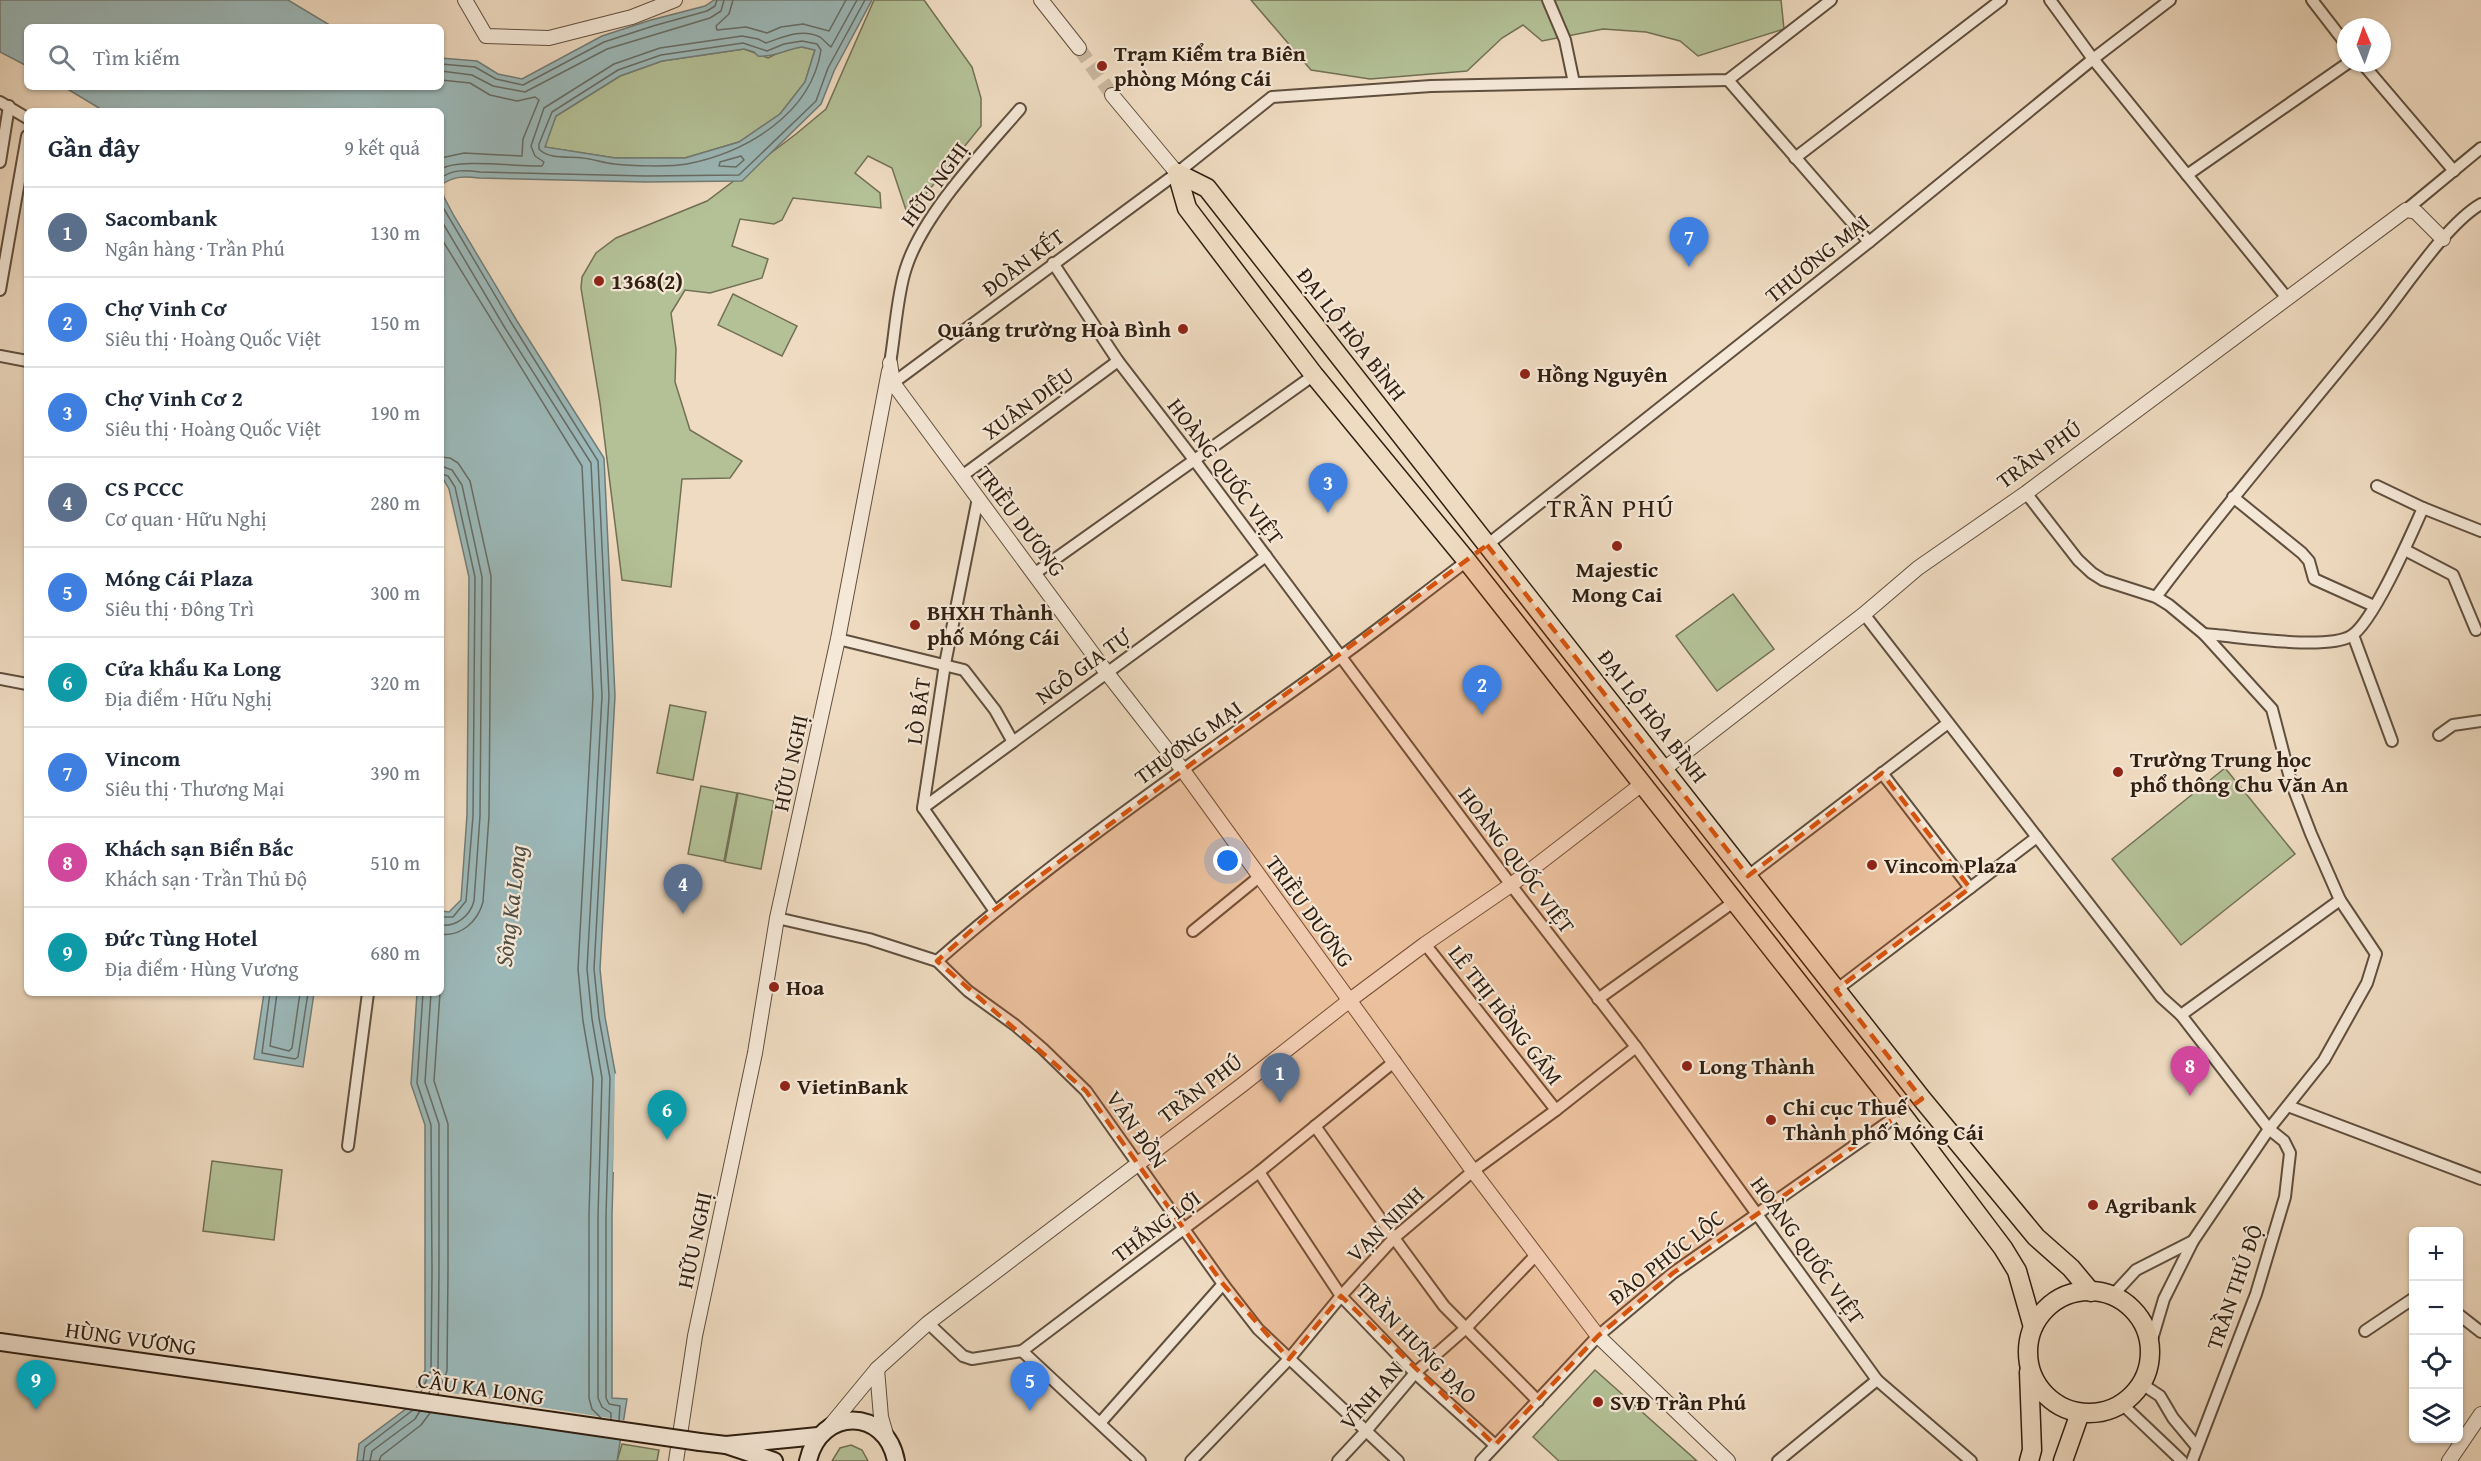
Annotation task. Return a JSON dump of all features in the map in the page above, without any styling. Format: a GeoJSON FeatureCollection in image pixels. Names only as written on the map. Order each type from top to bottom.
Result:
{"type":"FeatureCollection","features":[{"type":"Feature","properties":{"kind":"highway","name":"ĐẠI LỘ HÒA BÌNH"},"geometry":{"type":"LineString","coordinates":[[1178,173],[1207,188],[1922,1099],[2036,1237],[2071,1268],[2091,1292]]}},
{"type":"Feature","properties":{"kind":"highway","name":"ĐẠI LỘ HÒA BÌNH"},"geometry":{"type":"LineString","coordinates":[[1178,173],[1187,208],[1286,339],[1467,561],[1901,1113],[2018,1271],[2033,1327]]}},
{"type":"Feature","properties":{"kind":"highway"},"geometry":{"type":"LineString","coordinates":[[1286,339],[1311,320]]}},
{"type":"Feature","properties":{"kind":"highway"},"geometry":{"type":"LineString","coordinates":[[1467,561],[1487,545]]}},
{"type":"Feature","properties":{"kind":"highway"},"geometry":{"type":"LineString","coordinates":[[1642,784],[1664,769]]}},
{"type":"Feature","properties":{"kind":"highway"},"geometry":{"type":"LineString","coordinates":[[1901,1113],[1922,1099]]}},
{"type":"Feature","properties":{"kind":"highway"},"geometry":{"type":"LineString","coordinates":[[2028,1349],[2031,1371],[2041,1391],[2058,1406],[2080,1413],[2102,1412],[2122,1404],[2142,1383],[2149,1365],[2150,1346],[2146,1330],[2138,1316],[2127,1304],[2112,1296],[2091,1292],[2075,1293],[2059,1299],[2046,1309],[2033,1327],[2028,1349],[2032,1450],[2030,1461]]}},
{"type":"Feature","properties":{"kind":"highway"},"geometry":{"type":"LineString","coordinates":[[2063,1461],[2080,1413]]}},
{"type":"Feature","properties":{"kind":"main road","name":"HÙNG VƯƠNG"},"geometry":{"type":"LineString","coordinates":[[0,1342],[256,1378]]}},
{"type":"Feature","properties":{"kind":"main road","name":"CẦU KA LONG"},"geometry":{"type":"LineString","coordinates":[[256,1378],[726,1445]]}},
{"type":"Feature","properties":{"kind":"main road"},"geometry":{"type":"LineString","coordinates":[[726,1445],[824,1431],[841,1422],[860,1422],[878,1429],[891,1448],[910,1461]]}},
{"type":"Feature","properties":{"kind":"main road"},"geometry":{"type":"LineString","coordinates":[[808,1461],[811,1448],[824,1431]]}},
{"type":"Feature","properties":{"kind":"main road"},"geometry":{"type":"LineString","coordinates":[[726,1445],[774,1461]]}},
{"type":"Feature","properties":{"kind":"street"},"geometry":{"type":"LineString","coordinates":[[465,0],[486,36],[549,38],[632,17],[675,0]]}},
{"type":"Feature","properties":{"kind":"street"},"geometry":{"type":"LineString","coordinates":[[1041,0],[1079,48]]}},
{"type":"Feature","properties":{"kind":"street"},"geometry":{"type":"LineString","coordinates":[[1548,0],[1565,40],[1574,83]]}},
{"type":"Feature","properties":{"kind":"street"},"geometry":{"type":"LineString","coordinates":[[1831,0],[1728,80],[1869,242]]}},
{"type":"Feature","properties":{"kind":"street"},"geometry":{"type":"LineString","coordinates":[[1795,158],[2001,0]]}},
{"type":"Feature","properties":{"kind":"street"},"geometry":{"type":"LineString","coordinates":[[2050,0],[2093,58],[2287,298]]}},
{"type":"Feature","properties":{"kind":"street","name":"THƯƠNG MẠI"},"geometry":{"type":"LineString","coordinates":[[1487,545],[1869,242],[2093,58],[2170,0]]}},
{"type":"Feature","properties":{"kind":"street"},"geometry":{"type":"LineString","coordinates":[[2312,0],[2337,32]]}},
{"type":"Feature","properties":{"kind":"street"},"geometry":{"type":"LineString","coordinates":[[2187,175],[2337,71]]}},
{"type":"Feature","properties":{"kind":"street"},"geometry":{"type":"LineString","coordinates":[[2370,72],[2454,171]]}},
{"type":"Feature","properties":{"kind":"street","name":"ĐOÀN KẾT"},"geometry":{"type":"LineString","coordinates":[[893,383],[1178,173],[1272,97],[1431,86],[1728,80]]}},
{"type":"Feature","properties":{"kind":"street","name":"ĐẠI LỘ HÒA BÌNH"},"geometry":{"type":"LineString","coordinates":[[1112,95],[1178,173]]}},
{"type":"Feature","properties":{"kind":"street"},"geometry":{"type":"LineString","coordinates":[[0,162],[4,104],[24,116]]}},
{"type":"Feature","properties":{"kind":"street","name":"HỮU NGHỊ"},"geometry":{"type":"LineString","coordinates":[[676,1461],[695,1336],[755,1053],[777,918],[838,639],[890,363],[905,269],[921,235],[961,178],[1020,108]]}},
{"type":"Feature","properties":{"kind":"street"},"geometry":{"type":"LineString","coordinates":[[2406,210],[2481,148]]}},
{"type":"Feature","properties":{"kind":"street"},"geometry":{"type":"LineString","coordinates":[[0,290],[24,153]]}},
{"type":"Feature","properties":{"kind":"street"},"geometry":{"type":"LineString","coordinates":[[2156,597],[2233,497],[2332,379],[2443,239],[2481,204]]}},
{"type":"Feature","properties":{"kind":"street"},"geometry":{"type":"LineString","coordinates":[[2406,210],[2416,212],[2443,239]]}},
{"type":"Feature","properties":{"kind":"street","name":"TRẦN PHÚ"},"geometry":{"type":"LineString","coordinates":[[1664,769],[1864,614],[1918,568],[2026,493],[2406,210]]}},
{"type":"Feature","properties":{"kind":"street","name":"HOÀNG QUỐC VIỆT"},"geometry":{"type":"LineString","coordinates":[[1053,263],[1118,361],[1511,885],[1636,1047],[1758,1212],[1877,1380],[1971,1461]]}},
{"type":"Feature","properties":{"kind":"street"},"geometry":{"type":"LineString","coordinates":[[0,356],[24,360]]}},
{"type":"Feature","properties":{"kind":"street","name":"XUÂN DIỆU"},"geometry":{"type":"LineString","coordinates":[[962,476],[1118,361]]}},
{"type":"Feature","properties":{"kind":"street","name":"TRIỀU DƯƠNG"},"geometry":{"type":"LineString","coordinates":[[890,363],[893,383],[1107,673],[1182,769],[1259,878],[1536,1255],[1598,1336],[1728,1461]]}},
{"type":"Feature","properties":{"kind":"street"},"geometry":{"type":"LineString","coordinates":[[1034,574],[1314,375]]}},
{"type":"Feature","properties":{"kind":"street"},"geometry":{"type":"LineString","coordinates":[[2377,486],[2423,508],[2481,531]]}},
{"type":"Feature","properties":{"kind":"street"},"geometry":{"type":"LineString","coordinates":[[2026,493],[2078,560],[2092,573],[2103,580],[2156,597],[2204,634],[2272,709],[2291,782],[2340,900],[2373,949],[2375,960],[2367,983],[2324,1060],[2270,1129],[2193,1241],[2164,1299],[2150,1346]]}},
{"type":"Feature","properties":{"kind":"street"},"geometry":{"type":"LineString","coordinates":[[2233,497],[2302,553],[2309,561],[2314,579],[2374,606]]}},
{"type":"Feature","properties":{"kind":"street","name":"LÒ BÁT"},"geometry":{"type":"LineString","coordinates":[[923,808],[945,664],[978,498]]}},
{"type":"Feature","properties":{"kind":"street"},"geometry":{"type":"LineString","coordinates":[[2204,634],[2313,644],[2353,635],[2361,628],[2374,606],[2405,549],[2423,508]]}},
{"type":"Feature","properties":{"kind":"street"},"geometry":{"type":"LineString","coordinates":[[2405,549],[2453,575],[2476,630]]}},
{"type":"Feature","properties":{"kind":"street","name":"NGÔ GIA TỰ"},"geometry":{"type":"LineString","coordinates":[[923,808],[1266,556]]}},
{"type":"Feature","properties":{"kind":"street","name":"THƯƠNG MẠI"},"geometry":{"type":"LineString","coordinates":[[937,960],[994,910],[1182,769],[1341,656],[1467,561]]}},
{"type":"Feature","properties":{"kind":"street","name":"TRẦN THỦ ĐỘ"},"geometry":{"type":"LineString","coordinates":[[1864,614],[2161,997],[2181,1015],[2270,1129],[2284,1140],[2290,1153],[2285,1197],[2256,1294],[2192,1461]]}},
{"type":"Feature","properties":{"kind":"street"},"geometry":{"type":"LineString","coordinates":[[2353,635],[2392,741]]}},
{"type":"Feature","properties":{"kind":"street"},"geometry":{"type":"LineString","coordinates":[[838,639],[964,670],[995,710],[1013,742]]}},
{"type":"Feature","properties":{"kind":"street"},"geometry":{"type":"LineString","coordinates":[[0,679],[24,683]]}},
{"type":"Feature","properties":{"kind":"street"},"geometry":{"type":"LineString","coordinates":[[2439,735],[2454,725],[2481,721]]}},
{"type":"Feature","properties":{"kind":"street"},"geometry":{"type":"LineString","coordinates":[[1748,876],[1948,723]]}},
{"type":"Feature","properties":{"kind":"street"},"geometry":{"type":"LineString","coordinates":[[1882,773],[1970,888]]}},
{"type":"Feature","properties":{"kind":"street","name":"TRẦN PHÚ"},"geometry":{"type":"LineString","coordinates":[[824,1431],[877,1369],[928,1323],[1350,1000],[1425,944],[1511,885],[1642,784]]}},
{"type":"Feature","properties":{"kind":"street"},"geometry":{"type":"LineString","coordinates":[[923,808],[994,910]]}},
{"type":"Feature","properties":{"kind":"street"},"geometry":{"type":"LineString","coordinates":[[1836,990],[2037,837]]}},
{"type":"Feature","properties":{"kind":"street"},"geometry":{"type":"LineString","coordinates":[[1193,931],[1259,878]]}},
{"type":"Feature","properties":{"kind":"street"},"geometry":{"type":"LineString","coordinates":[[2181,1015],[2340,900]]}},
{"type":"Feature","properties":{"kind":"street"},"geometry":{"type":"LineString","coordinates":[[1598,999],[1735,901]]}},
{"type":"Feature","properties":{"kind":"street","name":"VÂN ĐỒN"},"geometry":{"type":"LineString","coordinates":[[777,918],[869,939],[937,960],[968,991],[1036,1043],[1086,1090],[1223,1284],[1258,1329],[1398,1461]]}},
{"type":"Feature","properties":{"kind":"street","name":"LÊ THỊ HỒNG GẤM"},"geometry":{"type":"LineString","coordinates":[[1425,944],[1556,1110]]}},
{"type":"Feature","properties":{"kind":"street"},"geometry":{"type":"LineString","coordinates":[[348,1146],[368,996]]}},
{"type":"Feature","properties":{"kind":"street","name":"VẠN NINH"},"geometry":{"type":"LineString","coordinates":[[1191,1461],[1289,1359],[1341,1296],[1394,1239],[1473,1171],[1636,1047]]}},
{"type":"Feature","properties":{"kind":"street","name":"THẮNG LỢI"},"geometry":{"type":"LineString","coordinates":[[928,1323],[957,1352],[972,1359],[1022,1351],[1259,1172],[1395,1061]]}},
{"type":"Feature","properties":{"kind":"street"},"geometry":{"type":"LineString","coordinates":[[2288,1106],[2481,1179]]}},
{"type":"Feature","properties":{"kind":"street","name":"ĐÀO PHÚC LỘC"},"geometry":{"type":"LineString","coordinates":[[1480,1461],[1598,1336],[1672,1273],[1901,1113]]}},
{"type":"Feature","properties":{"kind":"street"},"geometry":{"type":"LineString","coordinates":[[1315,1126],[1444,1306],[1538,1401]]}},
{"type":"Feature","properties":{"kind":"street","name":"TRẦN HƯNG ĐẠO"},"geometry":{"type":"LineString","coordinates":[[1259,1172],[1341,1296],[1415,1373],[1495,1445]]}},
{"type":"Feature","properties":{"kind":"street"},"geometry":{"type":"LineString","coordinates":[[2112,1296],[2136,1270],[2193,1241]]}},
{"type":"Feature","properties":{"kind":"street","name":"VĨNH AN"},"geometry":{"type":"LineString","coordinates":[[1338,1461],[1415,1373],[1466,1328],[1536,1255]]}},
{"type":"Feature","properties":{"kind":"street"},"geometry":{"type":"LineString","coordinates":[[1100,1423],[1223,1284]]}},
{"type":"Feature","properties":{"kind":"street"},"geometry":{"type":"LineString","coordinates":[[2365,1330],[2409,1301]]}},
{"type":"Feature","properties":{"kind":"street"},"geometry":{"type":"LineString","coordinates":[[2463,1318],[2481,1332]]}},
{"type":"Feature","properties":{"kind":"street"},"geometry":{"type":"LineString","coordinates":[[1022,1351],[1140,1461]]}},
{"type":"Feature","properties":{"kind":"street"},"geometry":{"type":"LineString","coordinates":[[877,1369],[881,1417],[891,1448]]}},
{"type":"Feature","properties":{"kind":"street"},"geometry":{"type":"LineString","coordinates":[[1778,1461],[1877,1380]]}},
{"type":"Feature","properties":{"kind":"street"},"geometry":{"type":"LineString","coordinates":[[2142,1383],[2160,1396],[2173,1418],[2197,1447]]}},
{"type":"Feature","properties":{"kind":"street"},"geometry":{"type":"LineString","coordinates":[[2122,1404],[2182,1461]]}},
{"type":"Feature","properties":{"kind":"street"},"geometry":{"type":"LineString","coordinates":[[2449,1461],[2481,1414]]}},
{"type":"Feature","properties":{"kind":"highlighted area"},"geometry":{"type":"Polygon","coordinates":[[[1487,545],[1748,876],[1882,773],[1970,888],[1836,990],[1922,1099],[1673,1273],[1598,1336],[1495,1445],[1341,1296],[1289,1359],[1223,1284],[1086,1091],[937,961],[994,910],[1487,545]]]}},
{"type":"Feature","properties":{"kind":"green space"},"geometry":{"type":"Polygon","coordinates":[[[874,0],[924,0],[972,67],[981,98],[981,126],[908,216],[892,168],[868,156],[855,173],[880,193],[881,208],[793,198],[782,220],[774,224],[740,219],[732,246],[768,259],[762,278],[710,293],[685,290],[671,313],[676,349],[675,382],[690,430],[742,461],[730,478],[682,479],[671,587],[622,580],[600,403],[581,288],[582,277],[596,253],[616,238],[707,201],[826,109],[874,0]]]}},
{"type":"Feature","properties":{"kind":"green space"},"geometry":{"type":"Polygon","coordinates":[[[1251,0],[1781,0],[1784,29],[1698,56],[1680,41],[1646,32],[1603,29],[1542,41],[1523,25],[1502,38],[1467,71],[1370,79],[1311,70],[1251,0]]]}},
{"type":"Feature","properties":{"kind":"green space"},"geometry":{"type":"Polygon","coordinates":[[[802,47],[815,50],[805,82],[780,114],[739,142],[685,158],[615,158],[544,147],[556,116],[620,76],[662,61],[744,49],[768,58],[786,49],[802,47]]]}},
{"type":"Feature","properties":{"kind":"green space"},"geometry":{"type":"Polygon","coordinates":[[[733,294],[797,326],[782,356],[718,325],[733,294]]]}},
{"type":"Feature","properties":{"kind":"green space"},"geometry":{"type":"Polygon","coordinates":[[[1733,594],[1774,649],[1717,691],[1676,636],[1733,594]]]}},
{"type":"Feature","properties":{"kind":"green space"},"geometry":{"type":"Polygon","coordinates":[[[670,705],[706,712],[693,780],[657,773],[670,705]]]}},
{"type":"Feature","properties":{"kind":"green space"},"geometry":{"type":"Polygon","coordinates":[[[2225,768],[2295,854],[2181,945],[2112,859],[2225,768]]]}},
{"type":"Feature","properties":{"kind":"green space"},"geometry":{"type":"Polygon","coordinates":[[[701,786],[737,793],[724,861],[688,854],[701,786]]]}},
{"type":"Feature","properties":{"kind":"green space"},"geometry":{"type":"Polygon","coordinates":[[[738,793],[774,801],[761,869],[725,862],[738,793]]]}},
{"type":"Feature","properties":{"kind":"green space"},"geometry":{"type":"Polygon","coordinates":[[[212,1161],[282,1170],[274,1240],[203,1231],[212,1161]]]}},
{"type":"Feature","properties":{"kind":"green space","name":"SVĐ Trần Phú"},"geometry":{"type":"Polygon","coordinates":[[[1595,1370],[1697,1461],[1559,1461],[1533,1437],[1595,1370]]]}},
{"type":"Feature","properties":{"kind":"green space"},"geometry":{"type":"Polygon","coordinates":[[[622,1444],[659,1450],[657,1461],[617,1461],[622,1444]]]}},
{"type":"Feature","properties":{"kind":"green space"},"geometry":{"type":"Polygon","coordinates":[[[851,1445],[862,1450],[868,1461],[832,1461],[840,1448],[851,1445]]]}},
{"type":"Feature","properties":{"kind":"water"},"geometry":{"type":"Polygon","coordinates":[[[0,0],[288,0],[328,24],[24,24],[24,64],[0,52],[0,0]]]}},
{"type":"Feature","properties":{"kind":"water"},"geometry":{"type":"Polygon","coordinates":[[[714,0],[872,0],[834,71],[821,104],[742,181],[646,182],[455,178],[444,183],[444,108],[99,108],[69,90],[444,90],[444,58],[477,61],[498,74],[522,79],[602,36],[705,6],[714,0]],[[802,47],[775,55],[758,56],[744,49],[662,61],[620,76],[556,116],[545,147],[615,158],[685,158],[739,142],[780,114],[805,82],[815,50],[802,47]]]}},
{"type":"Feature","properties":{"kind":"water","name":"Sông Ka Long"},"geometry":{"type":"Polygon","coordinates":[[[444,197],[517,321],[604,458],[615,696],[600,969],[605,1017],[616,1077],[612,1215],[612,1398],[627,1399],[617,1461],[357,1461],[359,1444],[407,1408],[425,1370],[425,1125],[411,1084],[417,996],[444,996],[444,911],[449,912],[461,900],[467,815],[469,577],[449,489],[444,480],[444,197]]]}},
{"type":"Feature","properties":{"kind":"water"},"geometry":{"type":"Polygon","coordinates":[[[264,996],[314,996],[303,1067],[254,1059],[264,996]]]}},
{"type":"Feature","properties":{"kind":"pier"},"geometry":{"type":"Polygon","coordinates":[[[615,1073],[619,1077],[616,1172],[613,1172],[615,1073]]]}},
{"type":"Feature","properties":{"kind":"pier"},"geometry":{"type":"Polygon","coordinates":[[[413,1387],[628,1421],[625,1440],[402,1408],[413,1387]]]}},
{"type":"Feature","properties":{"kind":"tunnel"},"geometry":{"type":"LineString","coordinates":[[1079,48],[1112,95]]}},
{"type":"Feature","properties":{"kind":"place","name":"Trạm Kiểm tra Biên phòng Móng Cái"},"geometry":{"type":"Point","coordinates":[1102,66]}},
{"type":"Feature","properties":{"kind":"place","name":"Vincom"},"geometry":{"type":"Point","coordinates":[1689,267]}},
{"type":"Feature","properties":{"kind":"place","name":"1368(2)"},"geometry":{"type":"Point","coordinates":[599,281]}},
{"type":"Feature","properties":{"kind":"place","name":"Quảng trường Hoà Bình"},"geometry":{"type":"Point","coordinates":[1183,329]}},
{"type":"Feature","properties":{"kind":"place","name":"Hồng Nguyên"},"geometry":{"type":"Point","coordinates":[1525,374]}},
{"type":"Feature","properties":{"kind":"place","name":"Chợ Vinh Cơ 2"},"geometry":{"type":"Point","coordinates":[1328,513]}},
{"type":"Feature","properties":{"kind":"place","name":"Majestic Mong Cai"},"geometry":{"type":"Point","coordinates":[1617,546]}},
{"type":"Feature","properties":{"kind":"place","name":"BHXH Thành phố Móng Cái"},"geometry":{"type":"Point","coordinates":[915,625]}},
{"type":"Feature","properties":{"kind":"place","name":"Chợ Vinh Cơ"},"geometry":{"type":"Point","coordinates":[1482,715]}},
{"type":"Feature","properties":{"kind":"place","name":"Trường Trung học phổ thông Chu Văn An"},"geometry":{"type":"Point","coordinates":[2118,772]}},
{"type":"Feature","properties":{"kind":"place","name":"Vincom Plaza"},"geometry":{"type":"Point","coordinates":[1872,865]}},
{"type":"Feature","properties":{"kind":"place","name":"CS PCCC"},"geometry":{"type":"Point","coordinates":[683,914]}},
{"type":"Feature","properties":{"kind":"place","name":"Hoa"},"geometry":{"type":"Point","coordinates":[774,987]}},
{"type":"Feature","properties":{"kind":"place","name":"Long Thành"},"geometry":{"type":"Point","coordinates":[1687,1066]}},
{"type":"Feature","properties":{"kind":"place","name":"VietinBank"},"geometry":{"type":"Point","coordinates":[785,1086]}},
{"type":"Feature","properties":{"kind":"place","name":"Khách sạn Biển Bắc"},"geometry":{"type":"Point","coordinates":[2190,1096]}},
{"type":"Feature","properties":{"kind":"place","name":"Sacombank"},"geometry":{"type":"Point","coordinates":[1280,1103]}},
{"type":"Feature","properties":{"kind":"place","name":"Chi cục Thuế Thành phố Móng Cái"},"geometry":{"type":"Point","coordinates":[1771,1120]}},
{"type":"Feature","properties":{"kind":"place","name":"Cửa khẩu Ka Long"},"geometry":{"type":"Point","coordinates":[667,1140]}},
{"type":"Feature","properties":{"kind":"place","name":"Agribank"},"geometry":{"type":"Point","coordinates":[2093,1205]}},
{"type":"Feature","properties":{"kind":"place","name":"SVĐ Trần Phú"},"geometry":{"type":"Point","coordinates":[1598,1402]}},
{"type":"Feature","properties":{"kind":"place","name":"Đức Tùng Hotel"},"geometry":{"type":"Point","coordinates":[36,1410]}},
{"type":"Feature","properties":{"kind":"place","name":"Móng Cái Plaza"},"geometry":{"type":"Point","coordinates":[1030,1411]}},
{"type":"Feature","properties":{"kind":"district","name":"TRẦN PHÚ"},"geometry":{"type":"Point","coordinates":[1611,508]}}]}
